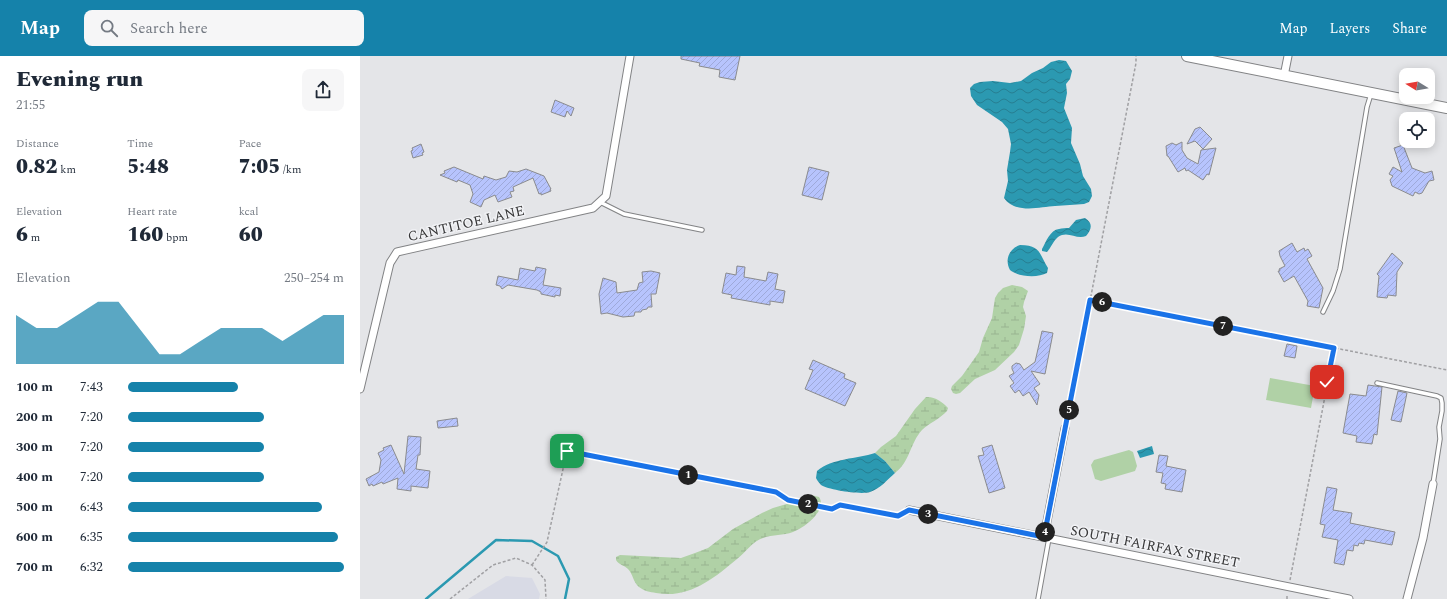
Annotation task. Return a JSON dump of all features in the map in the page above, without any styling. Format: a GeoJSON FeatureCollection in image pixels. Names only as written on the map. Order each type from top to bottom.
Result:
{"type":"FeatureCollection","features":[{"type":"Feature","properties":{"kind":"street","name":"CANTITOE LANE"},"geometry":{"type":"LineString","coordinates":[[360,389],[390,263],[397,252],[593,208],[606,196],[630,56]]}},
{"type":"Feature","properties":{"kind":"street"},"geometry":{"type":"LineString","coordinates":[[1187,56],[1447,108]]}},
{"type":"Feature","properties":{"kind":"street"},"geometry":{"type":"LineString","coordinates":[[1284,76],[1288,56]]}},
{"type":"Feature","properties":{"kind":"street"},"geometry":{"type":"LineString","coordinates":[[1046,538],[1065,428]]}},
{"type":"Feature","properties":{"kind":"street"},"geometry":{"type":"LineString","coordinates":[[1407,599],[1433,484]]}},
{"type":"Feature","properties":{"kind":"street","name":"SOUTH FAIRFAX STREET"},"geometry":{"type":"LineString","coordinates":[[909,510],[1349,599]]}},
{"type":"Feature","properties":{"kind":"lane"},"geometry":{"type":"LineString","coordinates":[[1323,312],[1333,291],[1340,269],[1367,107],[1371,93]]}},
{"type":"Feature","properties":{"kind":"lane"},"geometry":{"type":"LineString","coordinates":[[600,202],[624,214],[702,230]]}},
{"type":"Feature","properties":{"kind":"lane"},"geometry":{"type":"LineString","coordinates":[[1377,383],[1441,398],[1442,411],[1439,427],[1440,438],[1433,484]]}},
{"type":"Feature","properties":{"kind":"lane"},"geometry":{"type":"LineString","coordinates":[[1038,599],[1046,538]]}},
{"type":"Feature","properties":{"kind":"path"},"geometry":{"type":"LineString","coordinates":[[1065,428],[1136,63],[1136,56]]}},
{"type":"Feature","properties":{"kind":"path"},"geometry":{"type":"LineString","coordinates":[[1090,300],[1447,370]]}},
{"type":"Feature","properties":{"kind":"path"},"geometry":{"type":"LineString","coordinates":[[1287,599],[1288,587],[1334,348]]}},
{"type":"Feature","properties":{"kind":"path"},"geometry":{"type":"LineString","coordinates":[[532,565],[547,542],[567,451],[776,492],[788,500],[832,509],[840,505],[898,516],[909,510]]}},
{"type":"Feature","properties":{"kind":"path"},"geometry":{"type":"LineString","coordinates":[[450,599],[493,565],[516,558],[532,565],[545,580],[546,599]]}},
{"type":"Feature","properties":{"kind":"shaded area"},"geometry":{"type":"Polygon","coordinates":[[[506,576],[532,578],[540,594],[539,599],[468,599],[506,576]]]}},
{"type":"Feature","properties":{"kind":"green space"},"geometry":{"type":"Polygon","coordinates":[[[1012,285],[1022,287],[1028,291],[1023,307],[1026,316],[1024,329],[1019,345],[1014,352],[995,370],[975,379],[960,393],[953,393],[951,389],[952,386],[962,376],[979,352],[983,338],[992,318],[995,298],[1003,288],[1012,285]]]}},
{"type":"Feature","properties":{"kind":"green space"},"geometry":{"type":"Polygon","coordinates":[[[1270,378],[1315,386],[1311,408],[1266,400],[1270,378]]]}},
{"type":"Feature","properties":{"kind":"green space"},"geometry":{"type":"Polygon","coordinates":[[[926,397],[935,398],[941,402],[948,408],[947,411],[922,430],[904,463],[895,473],[885,461],[875,453],[896,436],[915,409],[926,397]]]}},
{"type":"Feature","properties":{"kind":"green space"},"geometry":{"type":"Polygon","coordinates":[[[1129,450],[1133,452],[1137,466],[1135,471],[1101,481],[1095,479],[1091,465],[1094,460],[1129,450]]]}},
{"type":"Feature","properties":{"kind":"green space"},"geometry":{"type":"Polygon","coordinates":[[[811,495],[819,497],[821,502],[820,507],[814,518],[803,527],[786,534],[759,539],[719,574],[700,586],[690,590],[668,594],[645,590],[637,585],[628,569],[616,560],[616,557],[620,555],[681,558],[708,548],[733,529],[762,513],[811,495]]]}},
{"type":"Feature","properties":{"kind":"water"},"geometry":{"type":"Polygon","coordinates":[[[1059,60],[1066,61],[1072,71],[1070,79],[1066,84],[1067,93],[1064,108],[1072,128],[1071,143],[1080,164],[1083,176],[1091,189],[1092,196],[1089,202],[1084,204],[1021,208],[1014,206],[1004,198],[1008,181],[1007,170],[1011,144],[1008,129],[1002,122],[977,105],[971,96],[970,88],[974,84],[980,82],[993,81],[1010,83],[1021,81],[1051,62],[1059,60]]]}},
{"type":"Feature","properties":{"kind":"water"},"geometry":{"type":"Polygon","coordinates":[[[1085,218],[1091,226],[1090,231],[1086,236],[1079,237],[1065,234],[1062,235],[1056,239],[1047,252],[1042,251],[1053,232],[1060,229],[1069,228],[1076,220],[1085,218]]]}},
{"type":"Feature","properties":{"kind":"water"},"geometry":{"type":"Polygon","coordinates":[[[1027,245],[1038,251],[1048,268],[1047,273],[1039,276],[1028,276],[1018,274],[1010,270],[1008,266],[1009,254],[1016,246],[1027,245]]]}},
{"type":"Feature","properties":{"kind":"water"},"geometry":{"type":"Polygon","coordinates":[[[1152,446],[1154,454],[1140,458],[1137,451],[1152,446]]]}},
{"type":"Feature","properties":{"kind":"water"},"geometry":{"type":"Polygon","coordinates":[[[875,453],[885,461],[895,473],[874,491],[860,493],[838,490],[821,485],[816,478],[817,471],[837,461],[875,453]]]}},
{"type":"Feature","properties":{"kind":"building"},"geometry":{"type":"Polygon","coordinates":[[[681,56],[740,56],[735,80],[719,77],[720,70],[699,66],[700,63],[681,59],[681,56]]]}},
{"type":"Feature","properties":{"kind":"building"},"geometry":{"type":"Polygon","coordinates":[[[555,100],[574,108],[571,116],[567,111],[565,117],[551,112],[555,100]]]}},
{"type":"Feature","properties":{"kind":"building"},"geometry":{"type":"Polygon","coordinates":[[[1200,127],[1212,139],[1203,149],[1195,141],[1187,144],[1195,129],[1200,127]]]}},
{"type":"Feature","properties":{"kind":"building"},"geometry":{"type":"Polygon","coordinates":[[[1182,142],[1182,150],[1187,158],[1198,164],[1201,150],[1216,148],[1209,175],[1207,174],[1203,180],[1188,170],[1186,171],[1185,168],[1178,172],[1167,156],[1166,146],[1172,143],[1176,145],[1182,142]]]}},
{"type":"Feature","properties":{"kind":"building"},"geometry":{"type":"Polygon","coordinates":[[[421,144],[424,152],[422,153],[423,155],[413,158],[411,151],[413,150],[412,148],[421,144]]]}},
{"type":"Feature","properties":{"kind":"building"},"geometry":{"type":"Polygon","coordinates":[[[1399,146],[1399,148],[1404,148],[1412,168],[1425,173],[1432,171],[1434,180],[1429,181],[1422,193],[1419,194],[1415,192],[1413,196],[1392,186],[1390,180],[1393,176],[1389,174],[1393,167],[1402,172],[1394,148],[1399,146]]]}},
{"type":"Feature","properties":{"kind":"building"},"geometry":{"type":"Polygon","coordinates":[[[454,167],[483,179],[484,176],[496,180],[506,177],[509,171],[517,172],[526,169],[544,176],[551,191],[541,195],[541,193],[539,194],[533,178],[513,187],[514,191],[510,192],[512,197],[498,202],[495,195],[484,200],[481,207],[470,202],[473,194],[470,185],[458,180],[457,182],[440,175],[445,173],[444,171],[454,167]]]}},
{"type":"Feature","properties":{"kind":"building"},"geometry":{"type":"Polygon","coordinates":[[[809,167],[829,172],[822,200],[802,195],[809,167]]]}},
{"type":"Feature","properties":{"kind":"building"},"geometry":{"type":"Polygon","coordinates":[[[1292,243],[1297,252],[1304,248],[1305,251],[1308,249],[1312,256],[1307,259],[1323,288],[1319,308],[1307,306],[1308,301],[1294,276],[1284,282],[1278,271],[1285,266],[1279,251],[1292,243]]]}},
{"type":"Feature","properties":{"kind":"building"},"geometry":{"type":"Polygon","coordinates":[[[1392,253],[1403,263],[1397,272],[1396,296],[1388,295],[1387,298],[1377,297],[1379,276],[1377,274],[1392,253]]]}},
{"type":"Feature","properties":{"kind":"building"},"geometry":{"type":"Polygon","coordinates":[[[737,266],[745,267],[744,277],[766,281],[768,272],[778,274],[775,289],[785,291],[783,303],[770,301],[770,305],[731,298],[732,295],[722,293],[726,273],[736,275],[737,266]]]}},
{"type":"Feature","properties":{"kind":"building"},"geometry":{"type":"Polygon","coordinates":[[[536,267],[546,269],[543,285],[561,288],[560,296],[555,295],[555,297],[541,294],[541,292],[537,290],[508,285],[502,289],[500,286],[496,285],[498,276],[518,280],[520,268],[535,271],[536,267]]]}},
{"type":"Feature","properties":{"kind":"building"},"geometry":{"type":"Polygon","coordinates":[[[651,271],[660,273],[656,294],[651,294],[652,307],[648,307],[641,312],[635,312],[634,316],[623,317],[607,313],[601,314],[599,294],[603,278],[616,282],[617,293],[637,290],[639,283],[643,282],[642,272],[651,271]]]}},
{"type":"Feature","properties":{"kind":"building"},"geometry":{"type":"Polygon","coordinates":[[[1042,331],[1053,333],[1045,374],[1031,371],[1040,384],[1034,388],[1039,395],[1037,405],[1029,392],[1023,396],[1019,390],[1015,393],[1010,386],[1014,383],[1009,376],[1014,373],[1012,366],[1016,363],[1020,364],[1024,370],[1035,362],[1042,331]]]}},
{"type":"Feature","properties":{"kind":"building"},"geometry":{"type":"Polygon","coordinates":[[[1287,344],[1297,346],[1295,358],[1284,356],[1287,344]]]}},
{"type":"Feature","properties":{"kind":"building"},"geometry":{"type":"Polygon","coordinates":[[[813,360],[845,374],[844,378],[856,383],[845,406],[805,389],[813,370],[809,369],[813,360]]]}},
{"type":"Feature","properties":{"kind":"building"},"geometry":{"type":"Polygon","coordinates":[[[1368,385],[1382,387],[1377,435],[1374,434],[1372,444],[1356,442],[1357,436],[1343,433],[1350,394],[1366,396],[1368,385]]]}},
{"type":"Feature","properties":{"kind":"building"},"geometry":{"type":"Polygon","coordinates":[[[1398,391],[1407,393],[1401,422],[1391,420],[1398,391]]]}},
{"type":"Feature","properties":{"kind":"building"},"geometry":{"type":"Polygon","coordinates":[[[457,418],[458,426],[438,428],[437,421],[457,418]]]}},
{"type":"Feature","properties":{"kind":"building"},"geometry":{"type":"Polygon","coordinates":[[[408,436],[421,437],[420,455],[418,455],[416,469],[430,471],[428,488],[411,486],[411,491],[397,489],[398,478],[383,484],[382,482],[369,486],[366,479],[379,472],[381,460],[378,453],[384,450],[383,448],[391,445],[404,474],[408,436]]]}},
{"type":"Feature","properties":{"kind":"building"},"geometry":{"type":"Polygon","coordinates":[[[992,445],[1005,488],[989,493],[978,456],[984,455],[982,448],[992,445]]]}},
{"type":"Feature","properties":{"kind":"building"},"geometry":{"type":"Polygon","coordinates":[[[1159,455],[1168,456],[1166,466],[1186,470],[1182,492],[1165,489],[1166,484],[1161,483],[1163,473],[1156,472],[1159,455]]]}},
{"type":"Feature","properties":{"kind":"building"},"geometry":{"type":"Polygon","coordinates":[[[1327,487],[1337,489],[1333,510],[1352,513],[1350,523],[1395,532],[1392,545],[1365,540],[1364,544],[1359,543],[1358,546],[1354,545],[1353,551],[1347,550],[1344,565],[1334,563],[1338,540],[1322,537],[1325,525],[1320,524],[1327,487]]]}},
{"type":"Feature","properties":{"kind":"waterway"},"geometry":{"type":"LineString","coordinates":[[426,599],[496,540],[532,541],[558,556],[569,579],[565,599]]}},
{"type":"Feature","properties":{"kind":"route"},"geometry":{"type":"LineString","coordinates":[[567,451],[776,492],[788,500],[832,509],[840,505],[898,516],[909,510],[1044,537],[1090,300],[1334,348],[1327,382]]}}]}
